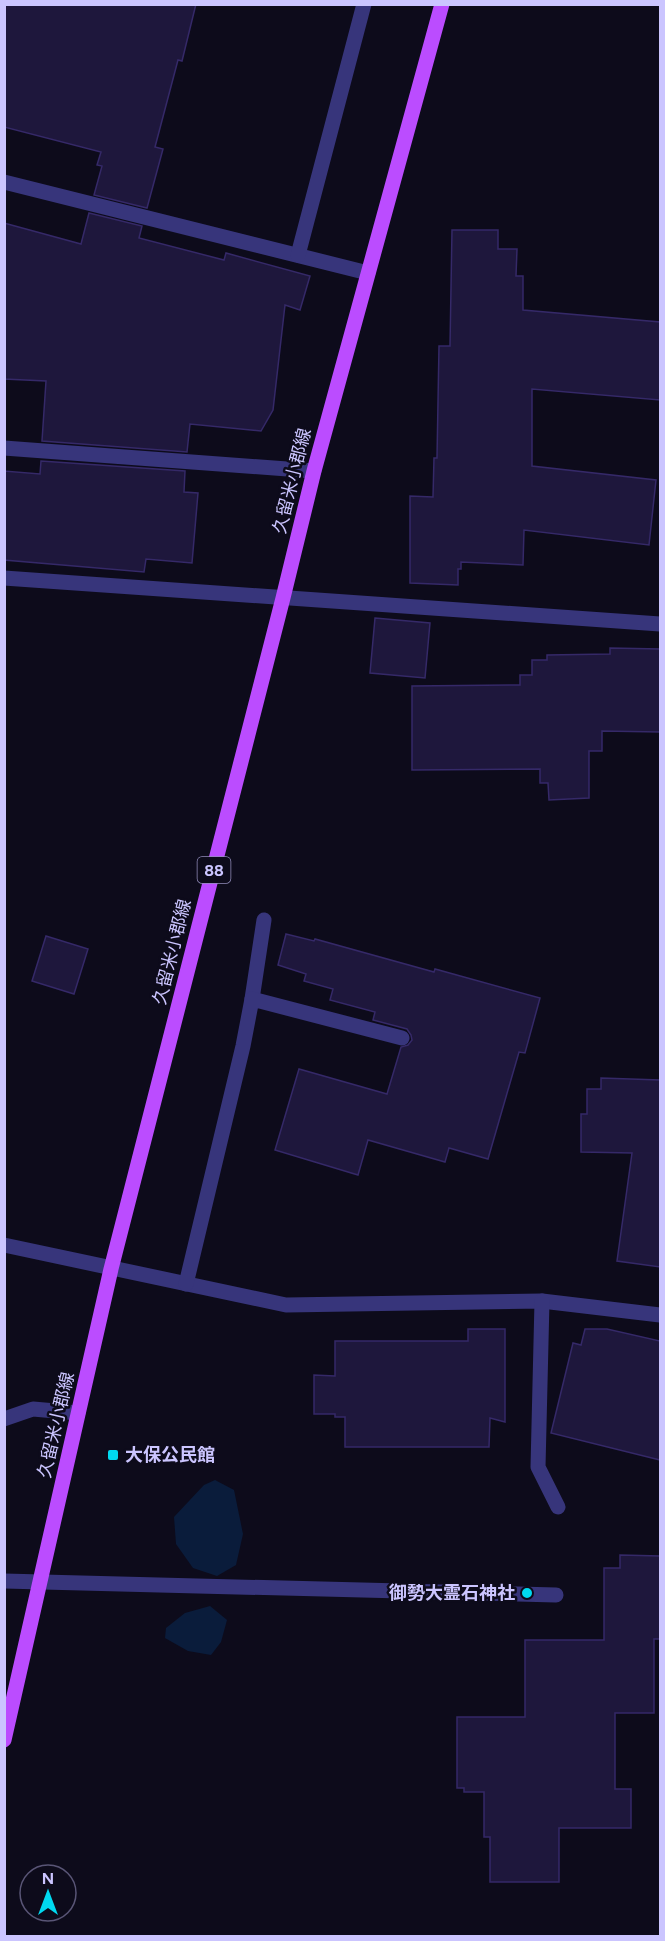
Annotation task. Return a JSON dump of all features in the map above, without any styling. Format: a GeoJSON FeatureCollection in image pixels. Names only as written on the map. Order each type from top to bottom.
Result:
{"type":"FeatureCollection","features":[{"type":"Feature","properties":{"kind":"main road","name":"久留米小郡線"},"geometry":{"type":"LineString","coordinates":[[4,1740],[111,1269],[314,471],[442,4]]}},
{"type":"Feature","properties":{"kind":"street"},"geometry":{"type":"LineString","coordinates":[[298,255],[364,4]]}},
{"type":"Feature","properties":{"kind":"street"},"geometry":{"type":"LineString","coordinates":[[4,182],[368,273]]}},
{"type":"Feature","properties":{"kind":"street"},"geometry":{"type":"LineString","coordinates":[[4,448],[314,471]]}},
{"type":"Feature","properties":{"kind":"street"},"geometry":{"type":"LineString","coordinates":[[4,578],[660,624]]}},
{"type":"Feature","properties":{"kind":"street"},"geometry":{"type":"LineString","coordinates":[[186,1284],[243,1046],[264,920]]}},
{"type":"Feature","properties":{"kind":"street"},"geometry":{"type":"LineString","coordinates":[[252,999],[402,1038]]}},
{"type":"Feature","properties":{"kind":"street"},"geometry":{"type":"LineString","coordinates":[[4,1245],[286,1305],[542,1301],[660,1316]]}},
{"type":"Feature","properties":{"kind":"street"},"geometry":{"type":"LineString","coordinates":[[542,1301],[538,1467],[558,1507]]}},
{"type":"Feature","properties":{"kind":"street"},"geometry":{"type":"LineString","coordinates":[[4,1419],[33,1408],[78,1413]]}},
{"type":"Feature","properties":{"kind":"street"},"geometry":{"type":"LineString","coordinates":[[4,1581],[556,1594]]}},
{"type":"Feature","properties":{"kind":"water"},"geometry":{"type":"Polygon","coordinates":[[[215,1480],[234,1490],[243,1534],[236,1565],[217,1576],[193,1568],[176,1544],[174,1517],[204,1485],[215,1480]]]}},
{"type":"Feature","properties":{"kind":"water"},"geometry":{"type":"Polygon","coordinates":[[[210,1606],[227,1620],[221,1642],[211,1655],[188,1651],[165,1638],[166,1628],[185,1613],[210,1606]]]}},
{"type":"Feature","properties":{"kind":"building"},"geometry":{"type":"Polygon","coordinates":[[[4,4],[196,4],[182,61],[178,60],[155,147],[163,149],[147,208],[94,195],[102,166],[97,165],[101,152],[4,127],[4,4]]]}},
{"type":"Feature","properties":{"kind":"building"},"geometry":{"type":"Polygon","coordinates":[[[89,213],[142,226],[139,238],[224,260],[226,253],[310,276],[300,310],[285,305],[273,410],[261,431],[190,424],[187,452],[42,441],[46,381],[4,379],[4,223],[81,244],[89,213]]]}},
{"type":"Feature","properties":{"kind":"building"},"geometry":{"type":"Polygon","coordinates":[[[452,230],[498,230],[498,249],[517,249],[516,276],[523,276],[523,310],[660,322],[660,400],[532,389],[532,466],[656,480],[649,545],[524,530],[523,565],[461,562],[461,569],[458,569],[458,585],[410,583],[410,496],[433,497],[434,458],[437,458],[439,346],[450,346],[452,230]]]}},
{"type":"Feature","properties":{"kind":"building"},"geometry":{"type":"Polygon","coordinates":[[[41,461],[185,471],[184,492],[198,493],[192,563],[146,559],[144,572],[4,560],[4,471],[40,474],[41,461]]]}},
{"type":"Feature","properties":{"kind":"building"},"geometry":{"type":"Polygon","coordinates":[[[375,618],[430,623],[425,678],[370,673],[375,618]]]}},
{"type":"Feature","properties":{"kind":"building"},"geometry":{"type":"Polygon","coordinates":[[[610,648],[660,649],[660,732],[602,731],[602,751],[589,751],[589,798],[549,800],[548,783],[540,783],[540,769],[412,770],[412,686],[520,685],[520,675],[532,675],[532,660],[547,660],[547,655],[610,654],[610,648]]]}},
{"type":"Feature","properties":{"kind":"building"},"geometry":{"type":"Polygon","coordinates":[[[286,934],[314,941],[315,939],[434,972],[435,969],[540,998],[525,1053],[519,1052],[488,1159],[449,1148],[445,1162],[368,1140],[358,1175],[275,1150],[299,1069],[387,1094],[401,1047],[408,1045],[412,1040],[407,1029],[373,1020],[375,1012],[330,1000],[333,989],[304,981],[306,974],[278,965],[286,934]]]}},
{"type":"Feature","properties":{"kind":"building"},"geometry":{"type":"Polygon","coordinates":[[[46,936],[88,949],[74,994],[32,981],[46,936]]]}},
{"type":"Feature","properties":{"kind":"building"},"geometry":{"type":"Polygon","coordinates":[[[601,1078],[660,1080],[660,1267],[617,1261],[632,1153],[581,1152],[581,1114],[587,1114],[587,1089],[601,1089],[601,1078]]]}},
{"type":"Feature","properties":{"kind":"building"},"geometry":{"type":"Polygon","coordinates":[[[468,1329],[505,1329],[505,1422],[490,1418],[489,1447],[345,1447],[345,1417],[335,1417],[335,1414],[314,1414],[314,1375],[335,1376],[335,1341],[468,1341],[468,1329]]]}},
{"type":"Feature","properties":{"kind":"building"},"geometry":{"type":"Polygon","coordinates":[[[585,1329],[607,1329],[660,1341],[660,1460],[551,1433],[573,1343],[581,1345],[585,1329]]]}},
{"type":"Feature","properties":{"kind":"building"},"geometry":{"type":"Polygon","coordinates":[[[620,1555],[660,1556],[660,1639],[654,1639],[654,1713],[615,1713],[615,1789],[631,1789],[631,1828],[559,1828],[559,1882],[490,1882],[490,1837],[484,1837],[484,1792],[464,1792],[464,1788],[457,1788],[457,1717],[525,1717],[525,1640],[604,1640],[604,1568],[620,1568],[620,1555]]]}},
{"type":"Feature","properties":{"kind":"place","name":"大保公民館"},"geometry":{"type":"Point","coordinates":[113,1455]}},
{"type":"Feature","properties":{"kind":"place","name":"御勢大霊石神社"},"geometry":{"type":"Point","coordinates":[527,1593]}}]}
